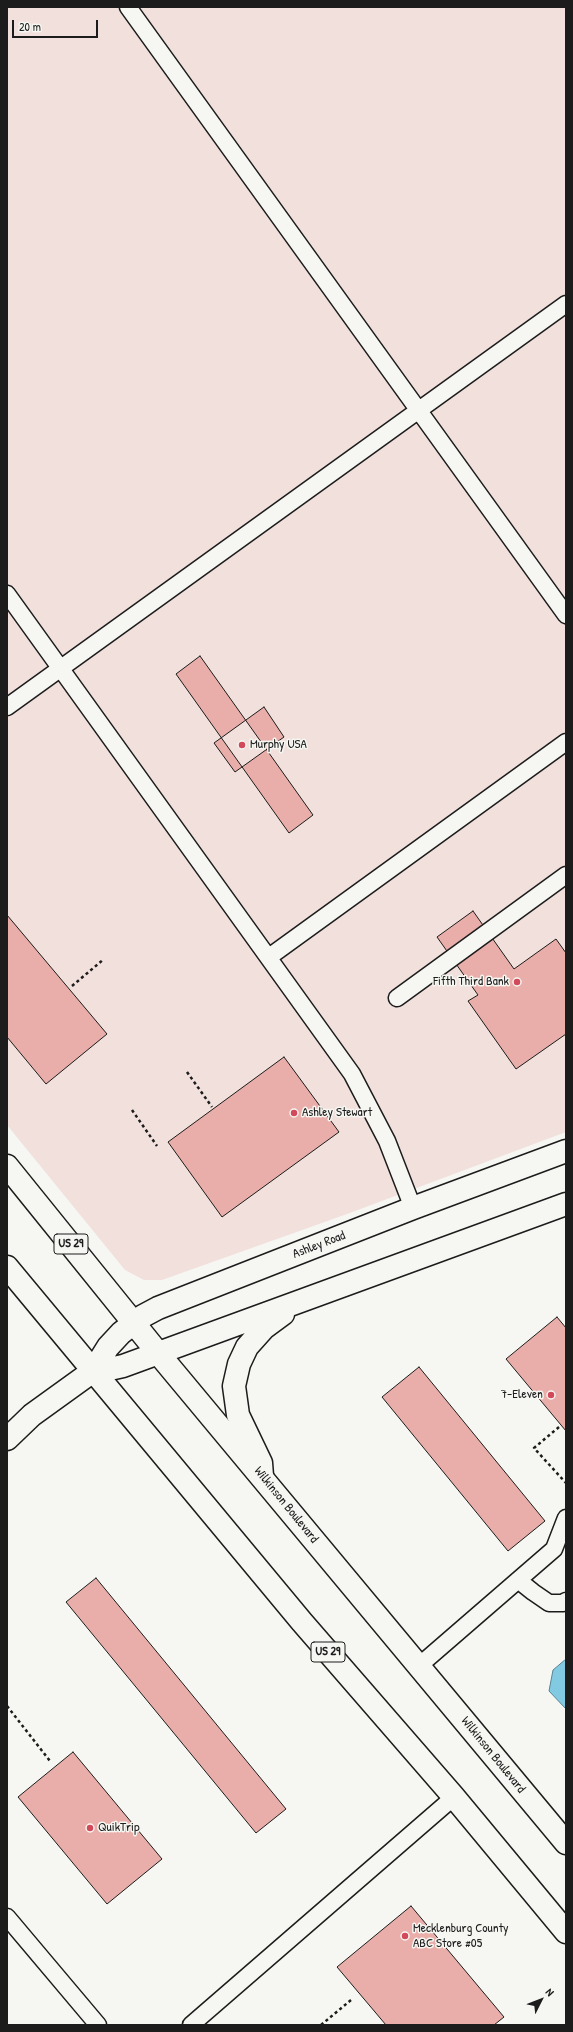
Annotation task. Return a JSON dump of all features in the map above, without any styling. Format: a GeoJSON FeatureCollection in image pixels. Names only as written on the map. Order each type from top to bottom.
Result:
{"type":"FeatureCollection","features":[{"type":"Feature","properties":{"kind":"main road","name":"Ashley Road"},"geometry":{"type":"LineString","coordinates":[[7,1439],[32,1415],[93,1371],[108,1347],[133,1322],[158,1308],[413,1208],[566,1151]]}},
{"type":"Feature","properties":{"kind":"main road","name":"Wilkinson Boulevard"},"geometry":{"type":"LineString","coordinates":[[7,1166],[158,1353],[420,1665],[566,1843]]}},
{"type":"Feature","properties":{"kind":"main road","name":"Ashley Road"},"geometry":{"type":"LineString","coordinates":[[93,1371],[116,1368],[566,1204]]}},
{"type":"Feature","properties":{"kind":"main road","name":"US 29"},"geometry":{"type":"LineString","coordinates":[[7,1267],[302,1622],[454,1797],[566,1932]]}},
{"type":"Feature","properties":{"kind":"main road"},"geometry":{"type":"LineString","coordinates":[[262,1476],[261,1463],[242,1425],[235,1404],[234,1386],[239,1364],[247,1347],[264,1328],[289,1310],[317,1295]]}},
{"type":"Feature","properties":{"kind":"main road"},"geometry":{"type":"LineString","coordinates":[[522,1878],[566,1921]]}},
{"type":"Feature","properties":{"kind":"lane"},"geometry":{"type":"LineString","coordinates":[[128,7],[566,615]]}},
{"type":"Feature","properties":{"kind":"lane"},"geometry":{"type":"LineString","coordinates":[[7,707],[566,304]]}},
{"type":"Feature","properties":{"kind":"lane"},"geometry":{"type":"LineString","coordinates":[[7,594],[269,957],[360,1087],[387,1141],[413,1208]]}},
{"type":"Feature","properties":{"kind":"lane"},"geometry":{"type":"LineString","coordinates":[[269,957],[566,742]]}},
{"type":"Feature","properties":{"kind":"lane"},"geometry":{"type":"LineString","coordinates":[[397,998],[566,875]]}},
{"type":"Feature","properties":{"kind":"lane"},"geometry":{"type":"LineString","coordinates":[[420,1665],[554,1549],[566,1518]]}},
{"type":"Feature","properties":{"kind":"lane"},"geometry":{"type":"LineString","coordinates":[[518,1580],[549,1603],[563,1603],[566,1601]]}},
{"type":"Feature","properties":{"kind":"lane"},"geometry":{"type":"LineString","coordinates":[[191,2025],[454,1797]]}},
{"type":"Feature","properties":{"kind":"lane"},"geometry":{"type":"LineString","coordinates":[[7,1916],[98,2025]]}},
{"type":"Feature","properties":{"kind":"path"},"geometry":{"type":"LineString","coordinates":[[72,986],[104,959]]}},
{"type":"Feature","properties":{"kind":"path"},"geometry":{"type":"LineString","coordinates":[[187,1072],[212,1107]]}},
{"type":"Feature","properties":{"kind":"path"},"geometry":{"type":"LineString","coordinates":[[132,1110],[157,1146]]}},
{"type":"Feature","properties":{"kind":"path"},"geometry":{"type":"LineString","coordinates":[[559,1427],[534,1448],[566,1483]]}},
{"type":"Feature","properties":{"kind":"path"},"geometry":{"type":"LineString","coordinates":[[7,1706],[50,1761]]}},
{"type":"Feature","properties":{"kind":"path"},"geometry":{"type":"LineString","coordinates":[[320,2025],[351,2000]]}},
{"type":"Feature","properties":{"kind":"shaded area"},"geometry":{"type":"Polygon","coordinates":[[[7,7],[566,7],[566,1132],[347,1214],[162,1280],[144,1280],[125,1270],[7,1125],[7,7]]]}},
{"type":"Feature","properties":{"kind":"water"},"geometry":{"type":"Polygon","coordinates":[[[566,1659],[566,1709],[549,1691],[553,1670],[566,1659]]]}},
{"type":"Feature","properties":{"kind":"building"},"geometry":{"type":"Polygon","coordinates":[[[200,656],[313,815],[289,833],[176,674],[200,656]]]}},
{"type":"Feature","properties":{"kind":"building"},"geometry":{"type":"Polygon","coordinates":[[[264,707],[284,737],[235,772],[214,743],[264,707]]]}},
{"type":"Feature","properties":{"kind":"building","name":"Fifth Third Bank"},"geometry":{"type":"Polygon","coordinates":[[[473,911],[514,969],[556,939],[566,953],[566,1034],[516,1069],[468,1001],[478,995],[437,937],[473,911]]]}},
{"type":"Feature","properties":{"kind":"building"},"geometry":{"type":"Polygon","coordinates":[[[7,915],[107,1034],[46,1084],[7,1037],[7,915]]]}},
{"type":"Feature","properties":{"kind":"building"},"geometry":{"type":"Polygon","coordinates":[[[284,1057],[339,1132],[222,1217],[168,1142],[284,1057]]]}},
{"type":"Feature","properties":{"kind":"building","name":"7-Eleven"},"geometry":{"type":"Polygon","coordinates":[[[557,1317],[566,1328],[566,1431],[506,1359],[557,1317]]]}},
{"type":"Feature","properties":{"kind":"building"},"geometry":{"type":"Polygon","coordinates":[[[419,1367],[545,1521],[508,1551],[382,1397],[419,1367]]]}},
{"type":"Feature","properties":{"kind":"building"},"geometry":{"type":"Polygon","coordinates":[[[96,1578],[286,1809],[256,1833],[66,1602],[96,1578]]]}},
{"type":"Feature","properties":{"kind":"building","name":"QuikTrip"},"geometry":{"type":"Polygon","coordinates":[[[73,1752],[162,1859],[107,1904],[18,1797],[73,1752]]]}},
{"type":"Feature","properties":{"kind":"building","name":"Mecklenburg County ABC Store #05"},"geometry":{"type":"Polygon","coordinates":[[[411,1906],[504,2017],[494,2025],[386,2025],[337,1967],[411,1906]]]}},
{"type":"Feature","properties":{"kind":"place","name":"Murphy USA"},"geometry":{"type":"Point","coordinates":[242,745]}},
{"type":"Feature","properties":{"kind":"place","name":"Fifth Third Bank"},"geometry":{"type":"Point","coordinates":[517,982]}},
{"type":"Feature","properties":{"kind":"place","name":"Ashley Stewart"},"geometry":{"type":"Point","coordinates":[294,1113]}},
{"type":"Feature","properties":{"kind":"place","name":"7-Eleven"},"geometry":{"type":"Point","coordinates":[551,1395]}},
{"type":"Feature","properties":{"kind":"place","name":"QuikTrip"},"geometry":{"type":"Point","coordinates":[90,1828]}},
{"type":"Feature","properties":{"kind":"place","name":"Mecklenburg County ABC Store #05"},"geometry":{"type":"Point","coordinates":[405,1936]}}]}
